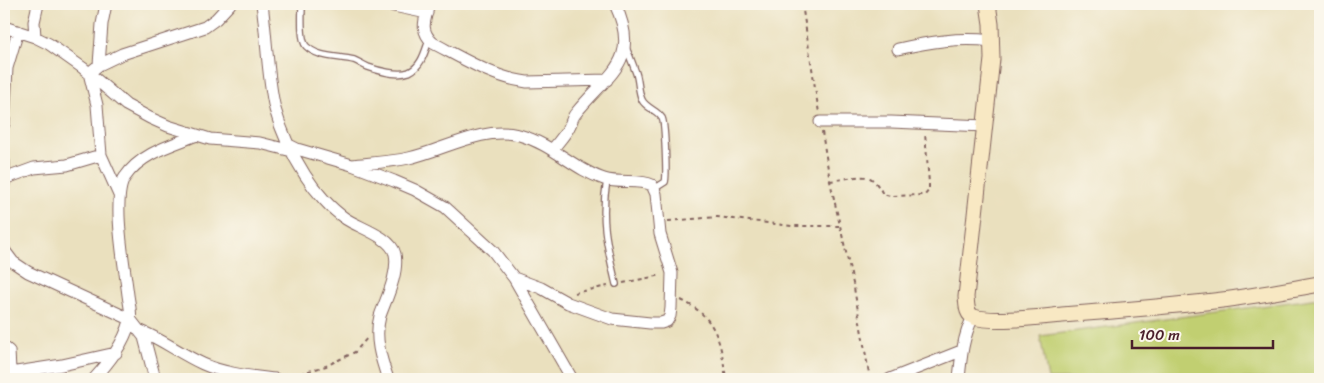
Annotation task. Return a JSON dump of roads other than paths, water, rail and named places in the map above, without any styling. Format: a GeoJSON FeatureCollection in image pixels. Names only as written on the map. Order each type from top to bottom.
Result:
{"type":"FeatureCollection","features":[{"type":"Feature","properties":{"kind":"street"},"geometry":{"type":"LineString","coordinates":[[35,37],[34,22],[38,4]]}},
{"type":"Feature","properties":{"kind":"street"},"geometry":{"type":"LineString","coordinates":[[99,65],[102,24],[106,4]]}},
{"type":"Feature","properties":{"kind":"street"},"geometry":{"type":"LineString","coordinates":[[89,73],[99,65],[122,54],[205,27],[216,19],[230,4]]}},
{"type":"Feature","properties":{"kind":"street"},"geometry":{"type":"LineString","coordinates":[[262,4],[275,109],[282,132],[305,176],[335,210],[346,219],[384,240],[394,252],[396,262],[392,283],[380,318],[378,348],[388,379]]}},
{"type":"Feature","properties":{"kind":"street"},"geometry":{"type":"LineString","coordinates":[[384,4],[428,8],[424,26],[426,37],[429,40],[463,58],[514,80],[534,82],[607,80]]}},
{"type":"Feature","properties":{"kind":"street"},"geometry":{"type":"LineString","coordinates":[[553,149],[569,127],[576,112],[607,80],[622,58],[626,46],[623,25],[615,4]]}},
{"type":"Feature","properties":{"kind":"street"},"geometry":{"type":"LineString","coordinates":[[988,4],[992,59],[966,298],[967,308],[973,317],[1021,318],[1126,311],[1217,301],[1320,284]]}},
{"type":"Feature","properties":{"kind":"street"},"geometry":{"type":"LineString","coordinates":[[4,27],[18,30],[49,44],[89,73],[126,105],[168,126],[210,139],[291,148],[352,165],[415,190],[445,206],[493,250],[514,278],[572,379]]}},
{"type":"Feature","properties":{"kind":"street"},"geometry":{"type":"LineString","coordinates":[[4,124],[7,68],[18,30]]}},
{"type":"Feature","properties":{"kind":"street"},"geometry":{"type":"LineString","coordinates":[[898,49],[947,40],[976,39],[992,42]]}},
{"type":"Feature","properties":{"kind":"street"},"geometry":{"type":"LineString","coordinates":[[89,73],[97,105],[101,155],[119,195]]}},
{"type":"Feature","properties":{"kind":"street"},"geometry":{"type":"LineString","coordinates":[[820,122],[924,123],[985,126]]}},
{"type":"Feature","properties":{"kind":"street"},"geometry":{"type":"LineString","coordinates":[[352,165],[408,158],[476,136],[502,133],[518,135],[553,149],[590,173],[607,180],[650,184],[654,189],[660,234],[672,273],[673,296],[670,316],[667,321],[655,323],[612,320],[590,313],[541,288],[514,278]]}},
{"type":"Feature","properties":{"kind":"street"},"geometry":{"type":"LineString","coordinates":[[94,379],[116,353],[130,320],[119,215],[119,195],[124,178],[143,159],[157,151],[197,135]]}},
{"type":"Feature","properties":{"kind":"street"},"geometry":{"type":"LineString","coordinates":[[4,179],[34,168],[67,165],[101,155]]}},
{"type":"Feature","properties":{"kind":"street"},"geometry":{"type":"LineString","coordinates":[[4,162],[4,184]]}},
{"type":"Feature","properties":{"kind":"street"},"geometry":{"type":"LineString","coordinates":[[4,250],[13,262],[28,272],[130,320],[144,337],[155,379]]}},
{"type":"Feature","properties":{"kind":"street"},"geometry":{"type":"LineString","coordinates":[[959,379],[961,350],[973,317]]}},
{"type":"Feature","properties":{"kind":"street"},"geometry":{"type":"LineString","coordinates":[[141,332],[158,338],[202,364],[247,376],[275,379]]}},
{"type":"Feature","properties":{"kind":"street"},"geometry":{"type":"LineString","coordinates":[[4,347],[9,351],[10,356],[9,376],[116,353]]}},
{"type":"Feature","properties":{"kind":"street"},"geometry":{"type":"LineString","coordinates":[[890,379],[961,350]]}},
{"type":"Feature","properties":{"kind":"lane"},"geometry":{"type":"LineString","coordinates":[[302,4],[302,37],[304,43],[317,52],[353,60],[368,67],[402,74],[411,71],[418,66],[429,40]]}},
{"type":"Feature","properties":{"kind":"lane"},"geometry":{"type":"LineString","coordinates":[[626,46],[637,74],[644,104],[661,116],[664,124],[664,154],[667,178],[665,182],[654,189]]}},
{"type":"Feature","properties":{"kind":"lane"},"geometry":{"type":"LineString","coordinates":[[607,180],[604,200],[604,225],[606,245],[616,284]]}}]}
